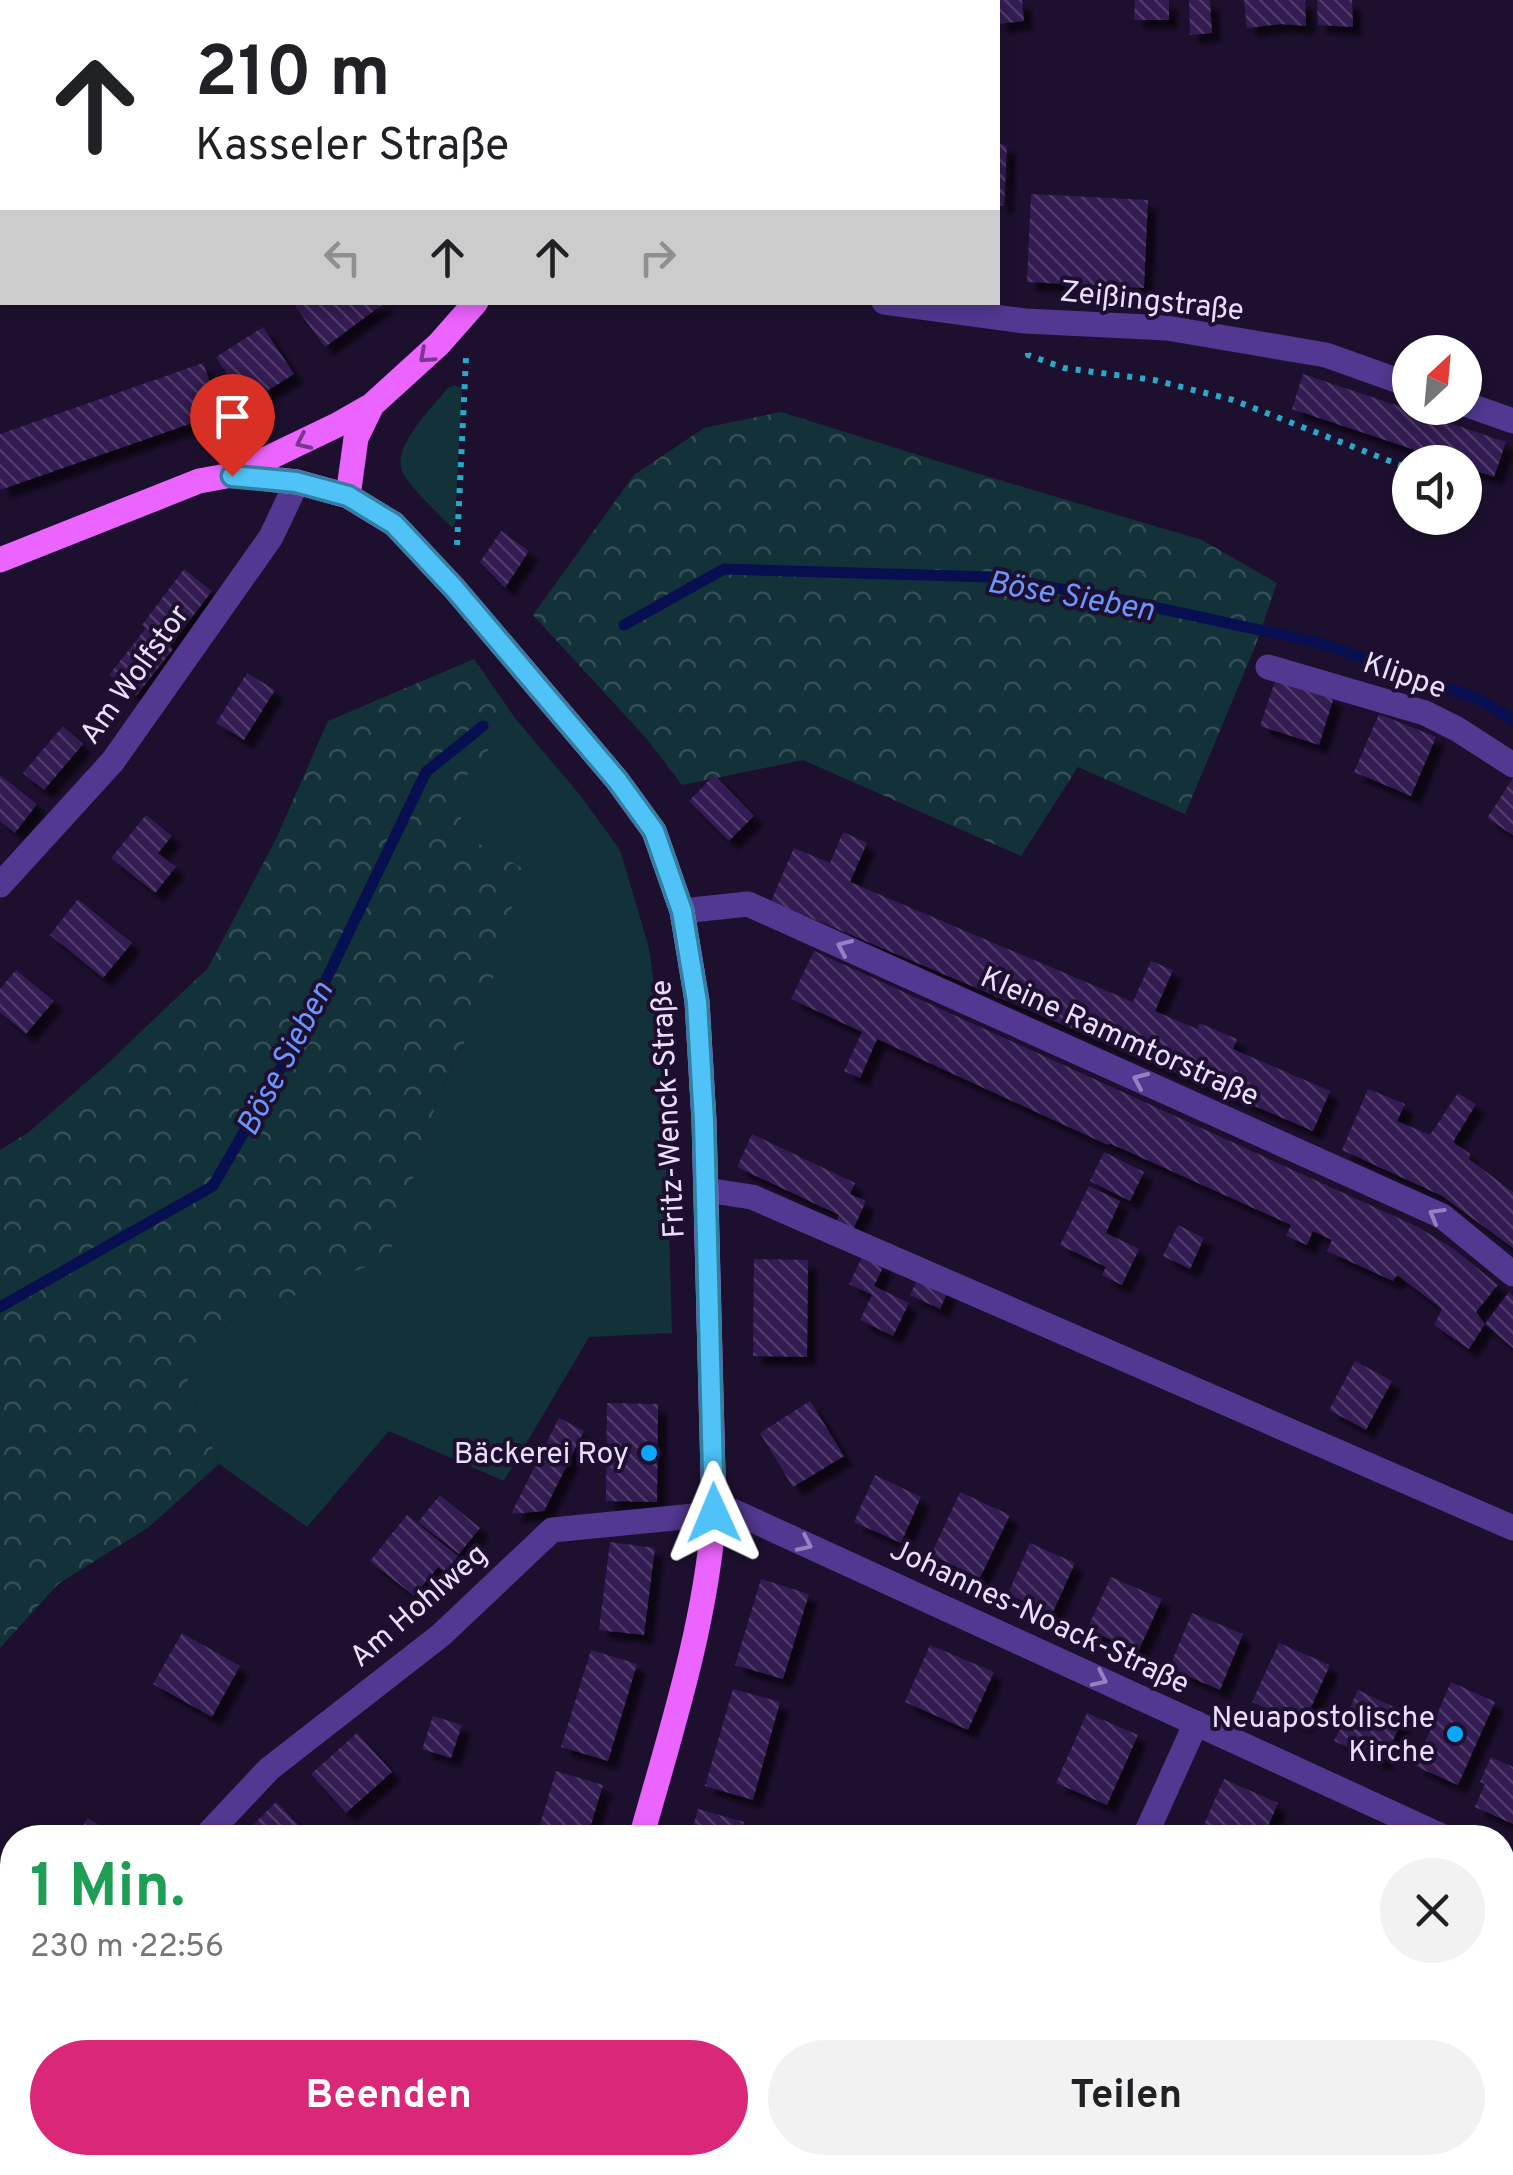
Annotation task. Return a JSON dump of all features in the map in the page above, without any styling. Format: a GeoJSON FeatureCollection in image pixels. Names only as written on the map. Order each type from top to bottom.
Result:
{"type":"FeatureCollection","features":[{"type":"Feature","properties":{"kind":"main road"},"geometry":{"type":"LineString","coordinates":[[0,560],[199,481],[232,476],[337,426],[372,405],[439,344],[472,307]]}},
{"type":"Feature","properties":{"kind":"main road"},"geometry":{"type":"LineString","coordinates":[[348,496],[356,438],[372,405]]}},
{"type":"Feature","properties":{"kind":"main road","name":"Fritz-Wenck-Straße"},"geometry":{"type":"LineString","coordinates":[[232,476],[296,482],[348,496],[394,524],[454,588],[617,780],[654,831],[682,911],[697,1002],[714,1513],[698,1626],[644,1825]]}},
{"type":"Feature","properties":{"kind":"street","name":"Zeißingstraße"},"geometry":{"type":"LineString","coordinates":[[905,305],[1026,322],[1168,328],[1326,354],[1392,378]]}},
{"type":"Feature","properties":{"kind":"street"},"geometry":{"type":"LineString","coordinates":[[1482,410],[1513,422]]}},
{"type":"Feature","properties":{"kind":"street","name":"Am Wolfstor"},"geometry":{"type":"LineString","coordinates":[[0,885],[113,761],[271,538],[296,482]]}},
{"type":"Feature","properties":{"kind":"street","name":"Klippe"},"geometry":{"type":"LineString","coordinates":[[1268,667],[1425,713],[1513,765]]}},
{"type":"Feature","properties":{"kind":"street","name":"Kleine Rammtorstraße"},"geometry":{"type":"LineString","coordinates":[[682,911],[748,904],[1442,1216],[1513,1274]]}},
{"type":"Feature","properties":{"kind":"street"},"geometry":{"type":"LineString","coordinates":[[706,1190],[752,1197],[1513,1528]]}},
{"type":"Feature","properties":{"kind":"street","name":"Johannes-Noack-Straße"},"geometry":{"type":"LineString","coordinates":[[714,1513],[735,1512],[1418,1825]]}},
{"type":"Feature","properties":{"kind":"street","name":"Am Hohlweg"},"geometry":{"type":"LineString","coordinates":[[216,1825],[269,1769],[440,1634],[552,1530],[714,1513]]}},
{"type":"Feature","properties":{"kind":"street"},"geometry":{"type":"LineString","coordinates":[[1150,1825],[1196,1723]]}},
{"type":"Feature","properties":{"kind":"path"},"geometry":{"type":"LineString","coordinates":[[454,588],[472,307]]}},
{"type":"Feature","properties":{"kind":"path"},"geometry":{"type":"LineString","coordinates":[[1026,322],[1028,355],[1064,368],[1154,380],[1233,400],[1392,463]]}},
{"type":"Feature","properties":{"kind":"green space"},"geometry":{"type":"Polygon","coordinates":[[[455,385],[462,389],[452,528],[414,488],[401,465],[402,453],[414,429],[448,388],[455,385]]]}},
{"type":"Feature","properties":{"kind":"green space"},"geometry":{"type":"Polygon","coordinates":[[[781,412],[1202,540],[1277,583],[1255,647],[1185,814],[1078,767],[1021,856],[803,760],[682,785],[646,738],[533,615],[634,475],[704,428],[781,412]]]}},
{"type":"Feature","properties":{"kind":"green space"},"geometry":{"type":"Polygon","coordinates":[[[474,659],[515,718],[450,795],[471,839],[522,868],[490,990],[439,1094],[388,1258],[230,1321],[187,1381],[219,1464],[149,1527],[58,1584],[0,1648],[0,1150],[29,1132],[105,1066],[208,968],[276,839],[328,721],[474,659]]]}},
{"type":"Feature","properties":{"kind":"green space"},"geometry":{"type":"Polygon","coordinates":[[[515,718],[620,850],[649,948],[664,1056],[672,1333],[589,1337],[504,1481],[389,1431],[307,1527],[219,1464],[187,1381],[230,1321],[388,1257],[439,1094],[490,990],[471,839],[449,794],[515,718]]]}},
{"type":"Feature","properties":{"kind":"building"},"geometry":{"type":"Polygon","coordinates":[[[1000,0],[1022,0],[1024,21],[1000,24],[1000,0]]]}},
{"type":"Feature","properties":{"kind":"building"},"geometry":{"type":"Polygon","coordinates":[[[1135,0],[1169,0],[1169,20],[1134,20],[1135,0]]]}},
{"type":"Feature","properties":{"kind":"building"},"geometry":{"type":"Polygon","coordinates":[[[1189,0],[1210,0],[1212,33],[1190,35],[1189,0]]]}},
{"type":"Feature","properties":{"kind":"building"},"geometry":{"type":"Polygon","coordinates":[[[1244,0],[1305,0],[1306,26],[1247,28],[1244,0]]]}},
{"type":"Feature","properties":{"kind":"building"},"geometry":{"type":"Polygon","coordinates":[[[1317,0],[1352,0],[1353,27],[1318,25],[1317,0]]]}},
{"type":"Feature","properties":{"kind":"building"},"geometry":{"type":"Polygon","coordinates":[[[1000,144],[1007,145],[1004,206],[1000,205],[1000,144]]]}},
{"type":"Feature","properties":{"kind":"building"},"geometry":{"type":"Polygon","coordinates":[[[1031,194],[1148,200],[1144,288],[1027,282],[1031,194]]]}},
{"type":"Feature","properties":{"kind":"building"},"geometry":{"type":"Polygon","coordinates":[[[296,305],[382,305],[325,347],[296,305]]]}},
{"type":"Feature","properties":{"kind":"building"},"geometry":{"type":"Polygon","coordinates":[[[263,327],[294,374],[246,404],[216,357],[263,327]]]}},
{"type":"Feature","properties":{"kind":"building"},"geometry":{"type":"Polygon","coordinates":[[[203,363],[221,413],[0,490],[0,434],[203,363]]]}},
{"type":"Feature","properties":{"kind":"building"},"geometry":{"type":"Polygon","coordinates":[[[1303,374],[1392,404],[1392,425],[1455,425],[1506,442],[1494,477],[1482,473],[1482,445],[1400,445],[1292,409],[1303,374]]]}},
{"type":"Feature","properties":{"kind":"building"},"geometry":{"type":"Polygon","coordinates":[[[501,531],[529,551],[505,588],[480,562],[501,531]]]}},
{"type":"Feature","properties":{"kind":"building"},"geometry":{"type":"Polygon","coordinates":[[[184,569],[212,591],[136,696],[109,675],[146,628],[142,625],[184,569]]]}},
{"type":"Feature","properties":{"kind":"building"},"geometry":{"type":"Polygon","coordinates":[[[247,673],[275,690],[244,740],[216,723],[247,673]]]}},
{"type":"Feature","properties":{"kind":"building"},"geometry":{"type":"Polygon","coordinates":[[[1276,678],[1334,697],[1319,745],[1260,726],[1276,678]]]}},
{"type":"Feature","properties":{"kind":"building"},"geometry":{"type":"Polygon","coordinates":[[[1379,714],[1436,737],[1411,796],[1354,772],[1379,714]]]}},
{"type":"Feature","properties":{"kind":"building"},"geometry":{"type":"Polygon","coordinates":[[[63,726],[83,744],[44,790],[23,773],[63,726]]]}},
{"type":"Feature","properties":{"kind":"building"},"geometry":{"type":"Polygon","coordinates":[[[0,775],[37,804],[15,833],[0,821],[0,775]]]}},
{"type":"Feature","properties":{"kind":"building"},"geometry":{"type":"Polygon","coordinates":[[[714,775],[754,816],[729,841],[689,801],[714,775]]]}},
{"type":"Feature","properties":{"kind":"building"},"geometry":{"type":"Polygon","coordinates":[[[1513,778],[1513,835],[1487,818],[1513,778]]]}},
{"type":"Feature","properties":{"kind":"building"},"geometry":{"type":"Polygon","coordinates":[[[146,815],[172,836],[158,853],[176,867],[155,893],[111,858],[146,815]]]}},
{"type":"Feature","properties":{"kind":"building"},"geometry":{"type":"Polygon","coordinates":[[[843,832],[867,843],[850,882],[1133,1002],[1151,961],[1173,970],[1155,1011],[1197,1029],[1199,1023],[1237,1039],[1233,1049],[1330,1091],[1313,1131],[771,901],[794,848],[830,863],[843,832]]]}},
{"type":"Feature","properties":{"kind":"building"},"geometry":{"type":"Polygon","coordinates":[[[78,899],[132,943],[103,978],[50,935],[78,899]]]}},
{"type":"Feature","properties":{"kind":"building"},"geometry":{"type":"Polygon","coordinates":[[[814,951],[1418,1227],[1454,1249],[1498,1285],[1476,1312],[1485,1324],[1469,1349],[1434,1325],[1442,1309],[1397,1275],[1393,1281],[1327,1251],[1332,1240],[1313,1231],[1307,1245],[1286,1236],[1291,1225],[877,1039],[860,1078],[844,1071],[862,1032],[791,999],[814,951]]]}},
{"type":"Feature","properties":{"kind":"building"},"geometry":{"type":"Polygon","coordinates":[[[16,970],[54,1001],[26,1034],[0,1012],[0,989],[16,970]]]}},
{"type":"Feature","properties":{"kind":"building"},"geometry":{"type":"Polygon","coordinates":[[[1368,1089],[1405,1104],[1397,1121],[1430,1135],[1458,1093],[1476,1104],[1453,1142],[1513,1192],[1513,1248],[1442,1196],[1342,1150],[1368,1089]]]}},
{"type":"Feature","properties":{"kind":"building"},"geometry":{"type":"Polygon","coordinates":[[[752,1134],[855,1183],[850,1194],[866,1201],[851,1234],[834,1226],[839,1215],[737,1167],[752,1134]]]}},
{"type":"Feature","properties":{"kind":"building"},"geometry":{"type":"Polygon","coordinates":[[[1104,1152],[1144,1172],[1130,1201],[1090,1181],[1104,1152]]]}},
{"type":"Feature","properties":{"kind":"building"},"geometry":{"type":"Polygon","coordinates":[[[1089,1186],[1120,1201],[1106,1233],[1139,1249],[1122,1285],[1102,1275],[1106,1267],[1060,1245],[1089,1186]]]}},
{"type":"Feature","properties":{"kind":"building"},"geometry":{"type":"Polygon","coordinates":[[[1178,1225],[1204,1238],[1190,1269],[1163,1256],[1178,1225]]]}},
{"type":"Feature","properties":{"kind":"building"},"geometry":{"type":"Polygon","coordinates":[[[863,1255],[884,1265],[874,1286],[909,1303],[893,1336],[860,1320],[872,1295],[849,1284],[863,1255]]]}},
{"type":"Feature","properties":{"kind":"building"},"geometry":{"type":"Polygon","coordinates":[[[754,1259],[808,1260],[807,1357],[753,1356],[754,1259]]]}},
{"type":"Feature","properties":{"kind":"building"},"geometry":{"type":"Polygon","coordinates":[[[919,1276],[948,1291],[940,1309],[910,1295],[919,1276]]]}},
{"type":"Feature","properties":{"kind":"building"},"geometry":{"type":"Polygon","coordinates":[[[1509,1292],[1513,1296],[1513,1348],[1485,1324],[1509,1292]]]}},
{"type":"Feature","properties":{"kind":"building"},"geometry":{"type":"Polygon","coordinates":[[[1355,1361],[1392,1381],[1366,1430],[1329,1410],[1355,1361]]]}},
{"type":"Feature","properties":{"kind":"building"},"geometry":{"type":"Polygon","coordinates":[[[810,1401],[844,1456],[793,1487],[760,1433],[810,1401]]]}},
{"type":"Feature","properties":{"kind":"building"},"geometry":{"type":"Polygon","coordinates":[[[607,1403],[658,1404],[657,1502],[606,1501],[607,1403]]]}},
{"type":"Feature","properties":{"kind":"building"},"geometry":{"type":"Polygon","coordinates":[[[559,1418],[584,1431],[544,1511],[511,1514],[559,1418]]]}},
{"type":"Feature","properties":{"kind":"building"},"geometry":{"type":"Polygon","coordinates":[[[875,1475],[921,1497],[901,1543],[854,1522],[875,1475]]]}},
{"type":"Feature","properties":{"kind":"building"},"geometry":{"type":"Polygon","coordinates":[[[960,1492],[1010,1515],[980,1578],[931,1555],[960,1492]]]}},
{"type":"Feature","properties":{"kind":"building"},"geometry":{"type":"Polygon","coordinates":[[[440,1495],[480,1528],[459,1554],[418,1522],[440,1495]]]}},
{"type":"Feature","properties":{"kind":"building"},"geometry":{"type":"Polygon","coordinates":[[[407,1515],[458,1556],[445,1572],[438,1567],[414,1596],[370,1561],[407,1515]]]}},
{"type":"Feature","properties":{"kind":"building"},"geometry":{"type":"Polygon","coordinates":[[[610,1542],[655,1548],[644,1635],[599,1630],[610,1542]]]}},
{"type":"Feature","properties":{"kind":"building"},"geometry":{"type":"Polygon","coordinates":[[[1030,1543],[1075,1563],[1052,1614],[1008,1594],[1030,1543]]]}},
{"type":"Feature","properties":{"kind":"building"},"geometry":{"type":"Polygon","coordinates":[[[1111,1577],[1162,1599],[1138,1652],[1087,1629],[1111,1577]]]}},
{"type":"Feature","properties":{"kind":"building"},"geometry":{"type":"Polygon","coordinates":[[[761,1579],[809,1594],[783,1679],[735,1665],[761,1579]]]}},
{"type":"Feature","properties":{"kind":"building"},"geometry":{"type":"Polygon","coordinates":[[[1192,1613],[1243,1634],[1220,1690],[1169,1668],[1192,1613]]]}},
{"type":"Feature","properties":{"kind":"building"},"geometry":{"type":"Polygon","coordinates":[[[182,1633],[240,1666],[212,1717],[153,1684],[182,1633]]]}},
{"type":"Feature","properties":{"kind":"building"},"geometry":{"type":"Polygon","coordinates":[[[1279,1643],[1330,1665],[1303,1725],[1252,1702],[1279,1643]]]}},
{"type":"Feature","properties":{"kind":"building"},"geometry":{"type":"Polygon","coordinates":[[[930,1645],[994,1672],[968,1730],[905,1702],[930,1645]]]}},
{"type":"Feature","properties":{"kind":"building"},"geometry":{"type":"Polygon","coordinates":[[[591,1650],[637,1664],[608,1761],[561,1747],[591,1650]]]}},
{"type":"Feature","properties":{"kind":"building","name":"Neuapostolische Kirche"},"geometry":{"type":"Polygon","coordinates":[[[1451,1682],[1495,1702],[1458,1785],[1415,1766],[1451,1682]]]}},
{"type":"Feature","properties":{"kind":"building"},"geometry":{"type":"Polygon","coordinates":[[[733,1689],[780,1702],[753,1800],[705,1786],[733,1689]]]}},
{"type":"Feature","properties":{"kind":"building"},"geometry":{"type":"Polygon","coordinates":[[[1358,1690],[1406,1713],[1382,1763],[1334,1741],[1358,1690]]]}},
{"type":"Feature","properties":{"kind":"building"},"geometry":{"type":"Polygon","coordinates":[[[1087,1713],[1138,1735],[1107,1805],[1056,1783],[1087,1713]]]}},
{"type":"Feature","properties":{"kind":"building"},"geometry":{"type":"Polygon","coordinates":[[[433,1716],[462,1725],[451,1758],[422,1749],[433,1716]]]}},
{"type":"Feature","properties":{"kind":"building"},"geometry":{"type":"Polygon","coordinates":[[[357,1733],[392,1772],[346,1813],[311,1774],[357,1733]]]}},
{"type":"Feature","properties":{"kind":"building"},"geometry":{"type":"Polygon","coordinates":[[[1491,1757],[1513,1767],[1513,1824],[1475,1807],[1491,1757]]]}},
{"type":"Feature","properties":{"kind":"building"},"geometry":{"type":"Polygon","coordinates":[[[556,1771],[603,1785],[591,1825],[540,1825],[556,1771]]]}},
{"type":"Feature","properties":{"kind":"building"},"geometry":{"type":"Polygon","coordinates":[[[1224,1779],[1278,1803],[1269,1825],[1204,1825],[1224,1779]]]}},
{"type":"Feature","properties":{"kind":"building"},"geometry":{"type":"Polygon","coordinates":[[[276,1802],[299,1825],[253,1825],[276,1802]]]}},
{"type":"Feature","properties":{"kind":"building"},"geometry":{"type":"Polygon","coordinates":[[[698,1809],[744,1822],[743,1825],[694,1825],[698,1809]]]}},
{"type":"Feature","properties":{"kind":"waterway","name":"Böse Sieben"},"geometry":{"type":"LineString","coordinates":[[624,625],[724,569],[992,577],[1112,598],[1320,643],[1479,699],[1513,720]]}},
{"type":"Feature","properties":{"kind":"waterway","name":"Böse Sieben"},"geometry":{"type":"LineString","coordinates":[[0,1307],[213,1186],[299,1036],[426,772],[483,726]]}},
{"type":"Feature","properties":{"kind":"place","name":"Bäckerei Roy"},"geometry":{"type":"Point","coordinates":[649,1453]}},
{"type":"Feature","properties":{"kind":"place","name":"Neuapostolische Kirche"},"geometry":{"type":"Point","coordinates":[1455,1734]}},
{"type":"Feature","properties":{"kind":"route"},"geometry":{"type":"LineString","coordinates":[[232,476],[296,482],[348,496],[394,524],[454,588],[617,780],[654,831],[682,911],[697,1002],[711,1327],[714,1513]]}}]}
